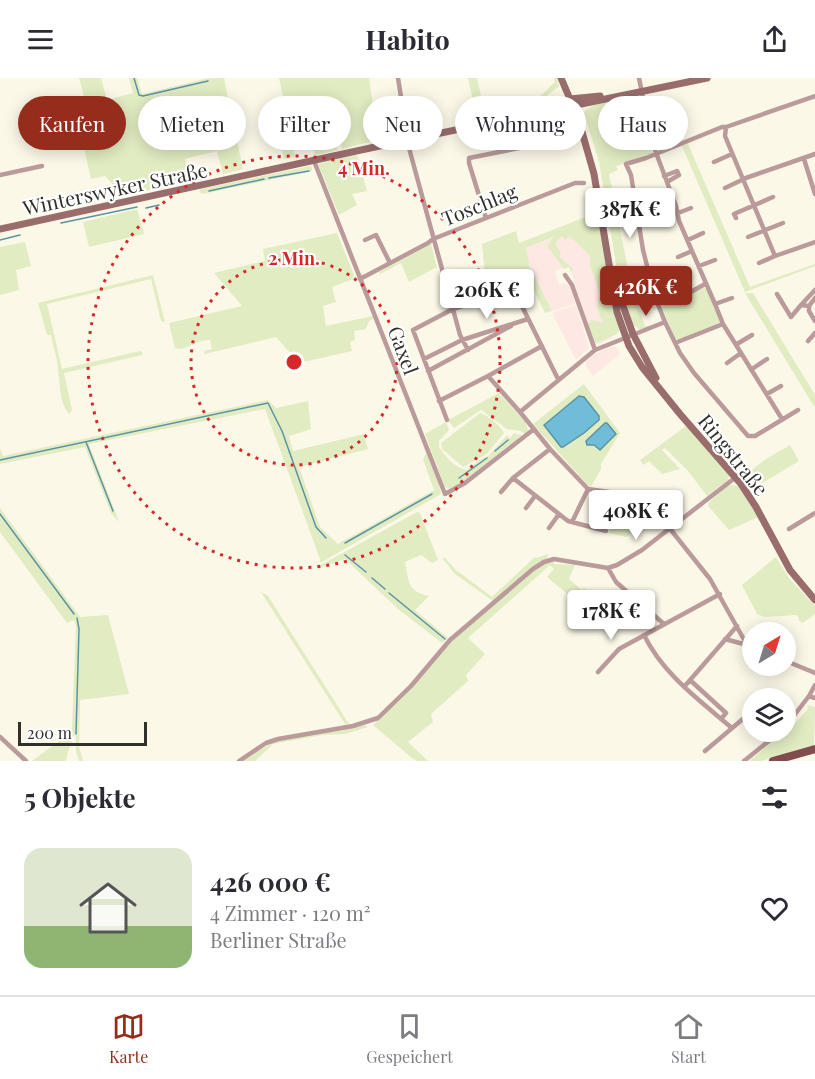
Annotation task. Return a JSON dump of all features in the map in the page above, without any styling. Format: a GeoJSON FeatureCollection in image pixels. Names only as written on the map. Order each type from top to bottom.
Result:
{"type":"FeatureCollection","features":[{"type":"Feature","properties":{"kind":"main road"},"geometry":{"type":"LineString","coordinates":[[773,761],[815,749]]}},
{"type":"Feature","properties":{"kind":"street"},"geometry":{"type":"LineString","coordinates":[[398,78],[401,96]]}},
{"type":"Feature","properties":{"kind":"street"},"geometry":{"type":"LineString","coordinates":[[639,78],[656,153],[679,221],[705,284],[723,324],[782,419]]}},
{"type":"Feature","properties":{"kind":"street","name":"Winterswyker Straße"},"geometry":{"type":"LineString","coordinates":[[586,101],[706,78]]}},
{"type":"Feature","properties":{"kind":"street","name":"Ringstraße"},"geometry":{"type":"LineString","coordinates":[[561,79],[568,96]]}},
{"type":"Feature","properties":{"kind":"street"},"geometry":{"type":"LineString","coordinates":[[798,410],[754,436],[746,435],[702,383],[675,343],[658,304],[643,250],[631,175],[626,164],[722,127],[815,96]]}},
{"type":"Feature","properties":{"kind":"street"},"geometry":{"type":"LineString","coordinates":[[726,127],[724,136],[776,256]]}},
{"type":"Feature","properties":{"kind":"street"},"geometry":{"type":"LineString","coordinates":[[711,131],[724,136]]}},
{"type":"Feature","properties":{"kind":"street","name":"Ringstraße"},"geometry":{"type":"LineString","coordinates":[[586,145],[594,174],[617,312],[625,338],[637,360],[736,477],[756,507],[790,570],[815,600]]}},
{"type":"Feature","properties":{"kind":"street","name":"Winterswyker Straße"},"geometry":{"type":"LineString","coordinates":[[0,229],[363,150]]}},
{"type":"Feature","properties":{"kind":"street"},"geometry":{"type":"LineString","coordinates":[[410,150],[462,340],[468,350]]}},
{"type":"Feature","properties":{"kind":"street"},"geometry":{"type":"LineString","coordinates":[[486,218],[469,158],[509,150]]}},
{"type":"Feature","properties":{"kind":"street"},"geometry":{"type":"LineString","coordinates":[[714,162],[732,154]]}},
{"type":"Feature","properties":{"kind":"street"},"geometry":{"type":"LineString","coordinates":[[725,188],[815,154]]}},
{"type":"Feature","properties":{"kind":"street"},"geometry":{"type":"LineString","coordinates":[[804,159],[814,183],[815,194]]}},
{"type":"Feature","properties":{"kind":"street","name":"Gaxel"},"geometry":{"type":"LineString","coordinates":[[314,161],[444,494],[465,483],[534,429]]}},
{"type":"Feature","properties":{"kind":"street"},"geometry":{"type":"LineString","coordinates":[[0,176],[42,166]]}},
{"type":"Feature","properties":{"kind":"street"},"geometry":{"type":"LineString","coordinates":[[664,176],[676,171],[679,175],[667,182]]}},
{"type":"Feature","properties":{"kind":"street","name":"Toschlag"},"geometry":{"type":"LineString","coordinates":[[360,279],[433,239],[574,183],[584,183]]}},
{"type":"Feature","properties":{"kind":"street"},"geometry":{"type":"LineString","coordinates":[[734,214],[773,197]]}},
{"type":"Feature","properties":{"kind":"street"},"geometry":{"type":"LineString","coordinates":[[678,213],[692,208]]}},
{"type":"Feature","properties":{"kind":"street"},"geometry":{"type":"LineString","coordinates":[[748,237],[783,223]]}},
{"type":"Feature","properties":{"kind":"street"},"geometry":{"type":"LineString","coordinates":[[688,240],[703,233]]}},
{"type":"Feature","properties":{"kind":"street"},"geometry":{"type":"LineString","coordinates":[[365,240],[376,235],[390,263]]}},
{"type":"Feature","properties":{"kind":"street"},"geometry":{"type":"LineString","coordinates":[[759,263],[815,242]]}},
{"type":"Feature","properties":{"kind":"street"},"geometry":{"type":"LineString","coordinates":[[678,257],[692,251]]}},
{"type":"Feature","properties":{"kind":"street"},"geometry":{"type":"LineString","coordinates":[[699,266],[715,260]]}},
{"type":"Feature","properties":{"kind":"street","name":"Ringstraße"},"geometry":{"type":"LineString","coordinates":[[611,273],[633,334],[663,391]]}},
{"type":"Feature","properties":{"kind":"street"},"geometry":{"type":"LineString","coordinates":[[565,275],[572,285],[595,350]]}},
{"type":"Feature","properties":{"kind":"street"},"geometry":{"type":"LineString","coordinates":[[658,304],[705,284]]}},
{"type":"Feature","properties":{"kind":"street"},"geometry":{"type":"LineString","coordinates":[[447,420],[413,330],[453,309],[514,290],[558,379]]}},
{"type":"Feature","properties":{"kind":"street"},"geometry":{"type":"LineString","coordinates":[[777,294],[791,317],[815,290]]}},
{"type":"Feature","properties":{"kind":"street"},"geometry":{"type":"LineString","coordinates":[[715,304],[732,298]]}},
{"type":"Feature","properties":{"kind":"street"},"geometry":{"type":"LineString","coordinates":[[815,298],[809,306],[809,311],[815,321]]}},
{"type":"Feature","properties":{"kind":"street"},"geometry":{"type":"LineString","coordinates":[[801,305],[809,306]]}},
{"type":"Feature","properties":{"kind":"street"},"geometry":{"type":"LineString","coordinates":[[424,359],[462,340],[528,318]]}},
{"type":"Feature","properties":{"kind":"street"},"geometry":{"type":"LineString","coordinates":[[429,371],[519,321]]}},
{"type":"Feature","properties":{"kind":"street"},"geometry":{"type":"LineString","coordinates":[[520,412],[595,350],[665,322]]}},
{"type":"Feature","properties":{"kind":"street"},"geometry":{"type":"LineString","coordinates":[[675,343],[723,324]]}},
{"type":"Feature","properties":{"kind":"street"},"geometry":{"type":"LineString","coordinates":[[808,341],[815,333]]}},
{"type":"Feature","properties":{"kind":"street"},"geometry":{"type":"LineString","coordinates":[[737,344],[752,335]]}},
{"type":"Feature","properties":{"kind":"street"},"geometry":{"type":"LineString","coordinates":[[439,401],[542,346]]}},
{"type":"Feature","properties":{"kind":"street"},"geometry":{"type":"LineString","coordinates":[[727,363],[741,353]]}},
{"type":"Feature","properties":{"kind":"street"},"geometry":{"type":"LineString","coordinates":[[752,369],[767,359]]}},
{"type":"Feature","properties":{"kind":"street"},"geometry":{"type":"LineString","coordinates":[[488,376],[550,449],[588,489],[642,498],[651,505],[710,579],[742,636]]}},
{"type":"Feature","properties":{"kind":"street"},"geometry":{"type":"LineString","coordinates":[[767,394],[781,386]]}},
{"type":"Feature","properties":{"kind":"street"},"geometry":{"type":"LineString","coordinates":[[501,492],[513,478],[550,449]]}},
{"type":"Feature","properties":{"kind":"street"},"geometry":{"type":"LineString","coordinates":[[239,761],[266,743],[278,739],[353,726],[378,718],[411,686],[450,640],[537,566],[554,559],[608,568],[630,559],[736,477]]}},
{"type":"Feature","properties":{"kind":"street"},"geometry":{"type":"LineString","coordinates":[[513,478],[572,522],[606,531]]}},
{"type":"Feature","properties":{"kind":"street"},"geometry":{"type":"LineString","coordinates":[[572,522],[588,489]]}},
{"type":"Feature","properties":{"kind":"street"},"geometry":{"type":"LineString","coordinates":[[526,508],[535,496]]}},
{"type":"Feature","properties":{"kind":"street"},"geometry":{"type":"LineString","coordinates":[[789,529],[815,513]]}},
{"type":"Feature","properties":{"kind":"street"},"geometry":{"type":"LineString","coordinates":[[549,528],[560,514]]}},
{"type":"Feature","properties":{"kind":"street"},"geometry":{"type":"LineString","coordinates":[[608,568],[616,582],[664,624]]}},
{"type":"Feature","properties":{"kind":"street"},"geometry":{"type":"LineString","coordinates":[[598,672],[619,649],[720,594]]}},
{"type":"Feature","properties":{"kind":"street"},"geometry":{"type":"LineString","coordinates":[[684,687],[737,626]]}},
{"type":"Feature","properties":{"kind":"street"},"geometry":{"type":"LineString","coordinates":[[644,635],[660,662],[684,687],[732,728]]}},
{"type":"Feature","properties":{"kind":"street"},"geometry":{"type":"LineString","coordinates":[[725,639],[742,644]]}},
{"type":"Feature","properties":{"kind":"street"},"geometry":{"type":"LineString","coordinates":[[796,665],[815,673]]}},
{"type":"Feature","properties":{"kind":"street"},"geometry":{"type":"LineString","coordinates":[[690,680],[726,713],[721,718]]}},
{"type":"Feature","properties":{"kind":"street"},"geometry":{"type":"LineString","coordinates":[[796,715],[812,697],[815,686]]}},
{"type":"Feature","properties":{"kind":"street"},"geometry":{"type":"LineString","coordinates":[[705,751],[742,721]]}},
{"type":"Feature","properties":{"kind":"street"},"geometry":{"type":"LineString","coordinates":[[0,737],[26,761]]}},
{"type":"Feature","properties":{"kind":"street"},"geometry":{"type":"LineString","coordinates":[[744,761],[768,742]]}},
{"type":"Feature","properties":{"kind":"shaded area"},"geometry":{"type":"Polygon","coordinates":[[[590,223],[608,323],[613,337],[599,344],[594,342],[569,266],[555,271],[559,284],[564,283],[570,286],[575,304],[552,311],[530,267],[526,248],[590,223]]]}},
{"type":"Feature","properties":{"kind":"shaded area"},"geometry":{"type":"Polygon","coordinates":[[[576,305],[589,348],[576,360],[552,313],[576,305]]]}},
{"type":"Feature","properties":{"kind":"shaded area"},"geometry":{"type":"Polygon","coordinates":[[[610,347],[617,347],[620,354],[593,376],[586,366],[586,361],[610,347]]]}},
{"type":"Feature","properties":{"kind":"green space"},"geometry":{"type":"Polygon","coordinates":[[[79,78],[101,78],[106,96],[84,96],[79,78]]]}},
{"type":"Feature","properties":{"kind":"green space"},"geometry":{"type":"Polygon","coordinates":[[[129,78],[137,78],[142,94],[209,78],[227,78],[224,79],[228,96],[138,96],[138,150],[239,150],[243,169],[223,174],[217,151],[185,159],[189,181],[123,196],[105,176],[91,179],[85,150],[126,150],[126,96],[122,96],[133,93],[129,78]]]}},
{"type":"Feature","properties":{"kind":"green space"},"geometry":{"type":"Polygon","coordinates":[[[279,78],[369,78],[372,96],[363,96],[363,144],[351,147],[351,96],[283,96],[279,78]]]}},
{"type":"Feature","properties":{"kind":"green space"},"geometry":{"type":"Polygon","coordinates":[[[468,78],[477,78],[481,96],[472,96],[468,78]]]}},
{"type":"Feature","properties":{"kind":"green space"},"geometry":{"type":"Polygon","coordinates":[[[554,78],[557,78],[559,86],[546,96],[540,96],[555,82],[554,78]]]}},
{"type":"Feature","properties":{"kind":"green space"},"geometry":{"type":"Polygon","coordinates":[[[598,104],[598,150],[652,150],[652,153],[616,166],[618,170],[609,174],[632,289],[645,326],[651,325],[640,330],[633,324],[618,276],[599,162],[586,120],[586,110],[598,104]]]}},
{"type":"Feature","properties":{"kind":"green space"},"geometry":{"type":"Polygon","coordinates":[[[688,144],[750,287],[815,264],[815,266],[745,292],[684,150],[688,150],[688,144]]]}},
{"type":"Feature","properties":{"kind":"green space"},"geometry":{"type":"Polygon","coordinates":[[[282,150],[294,150],[295,157],[284,159],[282,150]]]}},
{"type":"Feature","properties":{"kind":"green space"},"geometry":{"type":"Polygon","coordinates":[[[314,150],[337,150],[315,155],[314,150]]]}},
{"type":"Feature","properties":{"kind":"green space"},"geometry":{"type":"Polygon","coordinates":[[[357,155],[367,191],[352,194],[357,205],[339,215],[318,164],[357,155]]]}},
{"type":"Feature","properties":{"kind":"green space"},"geometry":{"type":"Polygon","coordinates":[[[310,166],[312,171],[202,194],[199,191],[200,189],[310,166]]]}},
{"type":"Feature","properties":{"kind":"green space"},"geometry":{"type":"Polygon","coordinates":[[[137,209],[144,234],[89,247],[83,222],[137,209]]]}},
{"type":"Feature","properties":{"kind":"green space"},"geometry":{"type":"Polygon","coordinates":[[[598,213],[620,328],[617,334],[595,344],[588,324],[592,320],[603,323],[597,308],[600,294],[590,265],[590,256],[570,236],[565,240],[562,236],[555,243],[561,253],[559,256],[573,269],[571,272],[569,267],[564,269],[547,246],[553,237],[526,248],[530,267],[552,311],[545,313],[524,270],[486,283],[482,244],[516,231],[519,243],[598,213]]]}},
{"type":"Feature","properties":{"kind":"green space"},"geometry":{"type":"Polygon","coordinates":[[[337,233],[354,275],[353,279],[332,287],[336,302],[323,306],[326,326],[373,316],[374,319],[369,321],[366,329],[354,331],[355,340],[350,342],[352,351],[299,363],[276,337],[205,354],[204,351],[212,349],[210,340],[200,341],[179,349],[175,348],[169,323],[242,306],[214,273],[265,261],[263,249],[337,233]]]}},
{"type":"Feature","properties":{"kind":"green space"},"geometry":{"type":"Polygon","coordinates":[[[25,242],[31,266],[16,270],[19,290],[0,295],[0,247],[25,242]]]}},
{"type":"Feature","properties":{"kind":"green space"},"geometry":{"type":"Polygon","coordinates":[[[431,244],[437,267],[409,282],[401,263],[380,274],[379,272],[431,244]]]}},
{"type":"Feature","properties":{"kind":"green space"},"geometry":{"type":"Polygon","coordinates":[[[153,275],[165,322],[161,321],[151,279],[47,304],[62,369],[140,351],[143,353],[64,373],[72,410],[69,414],[62,398],[51,335],[47,335],[38,303],[153,275]]]}},
{"type":"Feature","properties":{"kind":"green space"},"geometry":{"type":"Polygon","coordinates":[[[704,288],[707,289],[721,321],[679,340],[675,338],[662,308],[663,305],[704,288]]]}},
{"type":"Feature","properties":{"kind":"green space"},"geometry":{"type":"Polygon","coordinates":[[[745,293],[753,293],[815,395],[815,408],[745,293]]]}},
{"type":"Feature","properties":{"kind":"green space"},"geometry":{"type":"Polygon","coordinates":[[[584,384],[620,433],[601,464],[601,469],[591,487],[533,424],[584,384]]]}},
{"type":"Feature","properties":{"kind":"green space"},"geometry":{"type":"Polygon","coordinates":[[[499,393],[525,422],[528,429],[526,434],[507,429],[481,410],[454,428],[448,420],[499,393]]]}},
{"type":"Feature","properties":{"kind":"green space"},"geometry":{"type":"Polygon","coordinates":[[[268,400],[276,408],[308,401],[311,429],[289,436],[293,451],[364,434],[368,449],[299,467],[320,527],[338,544],[434,490],[423,459],[426,454],[416,425],[441,494],[320,563],[265,409],[89,444],[119,522],[111,513],[85,447],[0,464],[0,448],[3,456],[268,400]]]}},
{"type":"Feature","properties":{"kind":"green space"},"geometry":{"type":"Polygon","coordinates":[[[480,413],[494,421],[504,433],[487,454],[463,467],[442,449],[441,443],[480,413]]]}},
{"type":"Feature","properties":{"kind":"green space"},"geometry":{"type":"Polygon","coordinates":[[[446,422],[449,430],[439,441],[439,447],[455,465],[467,470],[488,456],[507,435],[510,438],[514,433],[522,435],[463,482],[448,489],[444,485],[425,434],[446,422]]]}},
{"type":"Feature","properties":{"kind":"green space"},"geometry":{"type":"Polygon","coordinates":[[[686,426],[730,474],[728,480],[707,496],[688,471],[665,448],[662,450],[680,469],[662,474],[649,461],[643,465],[640,460],[686,426]]]}},
{"type":"Feature","properties":{"kind":"green space"},"geometry":{"type":"Polygon","coordinates":[[[790,445],[799,461],[752,489],[744,476],[766,459],[790,445]]]}},
{"type":"Feature","properties":{"kind":"green space"},"geometry":{"type":"Polygon","coordinates":[[[728,485],[740,486],[759,518],[729,530],[708,503],[728,485]]]}},
{"type":"Feature","properties":{"kind":"green space"},"geometry":{"type":"Polygon","coordinates":[[[0,508],[80,617],[108,615],[129,694],[80,700],[79,746],[83,761],[79,761],[76,752],[76,731],[66,761],[32,761],[71,732],[76,626],[74,620],[67,623],[0,532],[0,508]]]}},
{"type":"Feature","properties":{"kind":"green space"},"geometry":{"type":"Polygon","coordinates":[[[417,512],[420,513],[438,560],[432,563],[421,555],[405,562],[407,575],[413,588],[429,596],[415,610],[448,638],[442,643],[398,609],[345,559],[319,568],[417,512]]]}},
{"type":"Feature","properties":{"kind":"green space"},"geometry":{"type":"Polygon","coordinates":[[[609,514],[635,520],[643,525],[626,537],[609,533],[611,524],[605,524],[609,514]]]}},
{"type":"Feature","properties":{"kind":"green space"},"geometry":{"type":"Polygon","coordinates":[[[548,554],[547,560],[493,601],[455,574],[443,559],[444,557],[456,570],[492,597],[535,557],[548,554]]]}},
{"type":"Feature","properties":{"kind":"green space"},"geometry":{"type":"Polygon","coordinates":[[[776,557],[789,578],[815,606],[815,614],[803,623],[796,615],[765,617],[757,614],[742,585],[776,557]]]}},
{"type":"Feature","properties":{"kind":"green space"},"geometry":{"type":"Polygon","coordinates":[[[553,560],[554,564],[575,565],[569,579],[582,590],[584,588],[594,592],[622,616],[610,630],[547,577],[554,569],[550,565],[468,638],[485,654],[466,675],[468,681],[431,714],[433,722],[408,742],[428,761],[417,761],[412,758],[373,725],[456,636],[539,567],[553,560]]]}},
{"type":"Feature","properties":{"kind":"green space"},"geometry":{"type":"Polygon","coordinates":[[[261,592],[268,596],[349,724],[345,724],[261,592]]]}},
{"type":"Feature","properties":{"kind":"green space"},"geometry":{"type":"Polygon","coordinates":[[[807,705],[815,707],[814,745],[761,761],[749,761],[772,742],[796,742],[796,722],[808,709],[807,705]]]}},
{"type":"Feature","properties":{"kind":"green space"},"geometry":{"type":"Polygon","coordinates":[[[365,725],[368,727],[345,734],[323,735],[273,744],[255,761],[241,761],[277,740],[365,725]]]}},
{"type":"Feature","properties":{"kind":"water"},"geometry":{"type":"Polygon","coordinates":[[[579,396],[584,397],[599,416],[599,420],[584,433],[561,447],[544,425],[579,396]]]}},
{"type":"Feature","properties":{"kind":"water"},"geometry":{"type":"Polygon","coordinates":[[[605,423],[616,434],[600,450],[594,445],[587,445],[586,441],[605,423]]]}},
{"type":"Feature","properties":{"kind":"waterway"},"geometry":{"type":"LineString","coordinates":[[134,78],[139,95],[143,96],[208,81]]}},
{"type":"Feature","properties":{"kind":"waterway"},"geometry":{"type":"LineString","coordinates":[[269,178],[309,171]]}},
{"type":"Feature","properties":{"kind":"waterway"},"geometry":{"type":"LineString","coordinates":[[209,191],[264,179]]}},
{"type":"Feature","properties":{"kind":"waterway"},"geometry":{"type":"LineString","coordinates":[[146,208],[159,205]]}},
{"type":"Feature","properties":{"kind":"waterway"},"geometry":{"type":"LineString","coordinates":[[61,223],[137,207]]}},
{"type":"Feature","properties":{"kind":"waterway"},"geometry":{"type":"LineString","coordinates":[[0,240],[20,235]]}},
{"type":"Feature","properties":{"kind":"waterway"},"geometry":{"type":"LineString","coordinates":[[0,460],[268,403],[282,431],[316,527],[326,538]]}},
{"type":"Feature","properties":{"kind":"waterway"},"geometry":{"type":"LineString","coordinates":[[495,451],[508,440]]}},
{"type":"Feature","properties":{"kind":"waterway"},"geometry":{"type":"LineString","coordinates":[[86,442],[113,511]]}},
{"type":"Feature","properties":{"kind":"waterway"},"geometry":{"type":"LineString","coordinates":[[459,478],[487,458]]}},
{"type":"Feature","properties":{"kind":"waterway"},"geometry":{"type":"LineString","coordinates":[[345,543],[432,494]]}},
{"type":"Feature","properties":{"kind":"waterway"},"geometry":{"type":"LineString","coordinates":[[0,514],[74,614]]}},
{"type":"Feature","properties":{"kind":"waterway"},"geometry":{"type":"LineString","coordinates":[[345,555],[366,572]]}},
{"type":"Feature","properties":{"kind":"waterway"},"geometry":{"type":"LineString","coordinates":[[372,578],[385,589]]}},
{"type":"Feature","properties":{"kind":"waterway"},"geometry":{"type":"LineString","coordinates":[[389,593],[445,639]]}},
{"type":"Feature","properties":{"kind":"waterway"},"geometry":{"type":"LineString","coordinates":[[76,734],[79,629],[77,618]]}}]}
